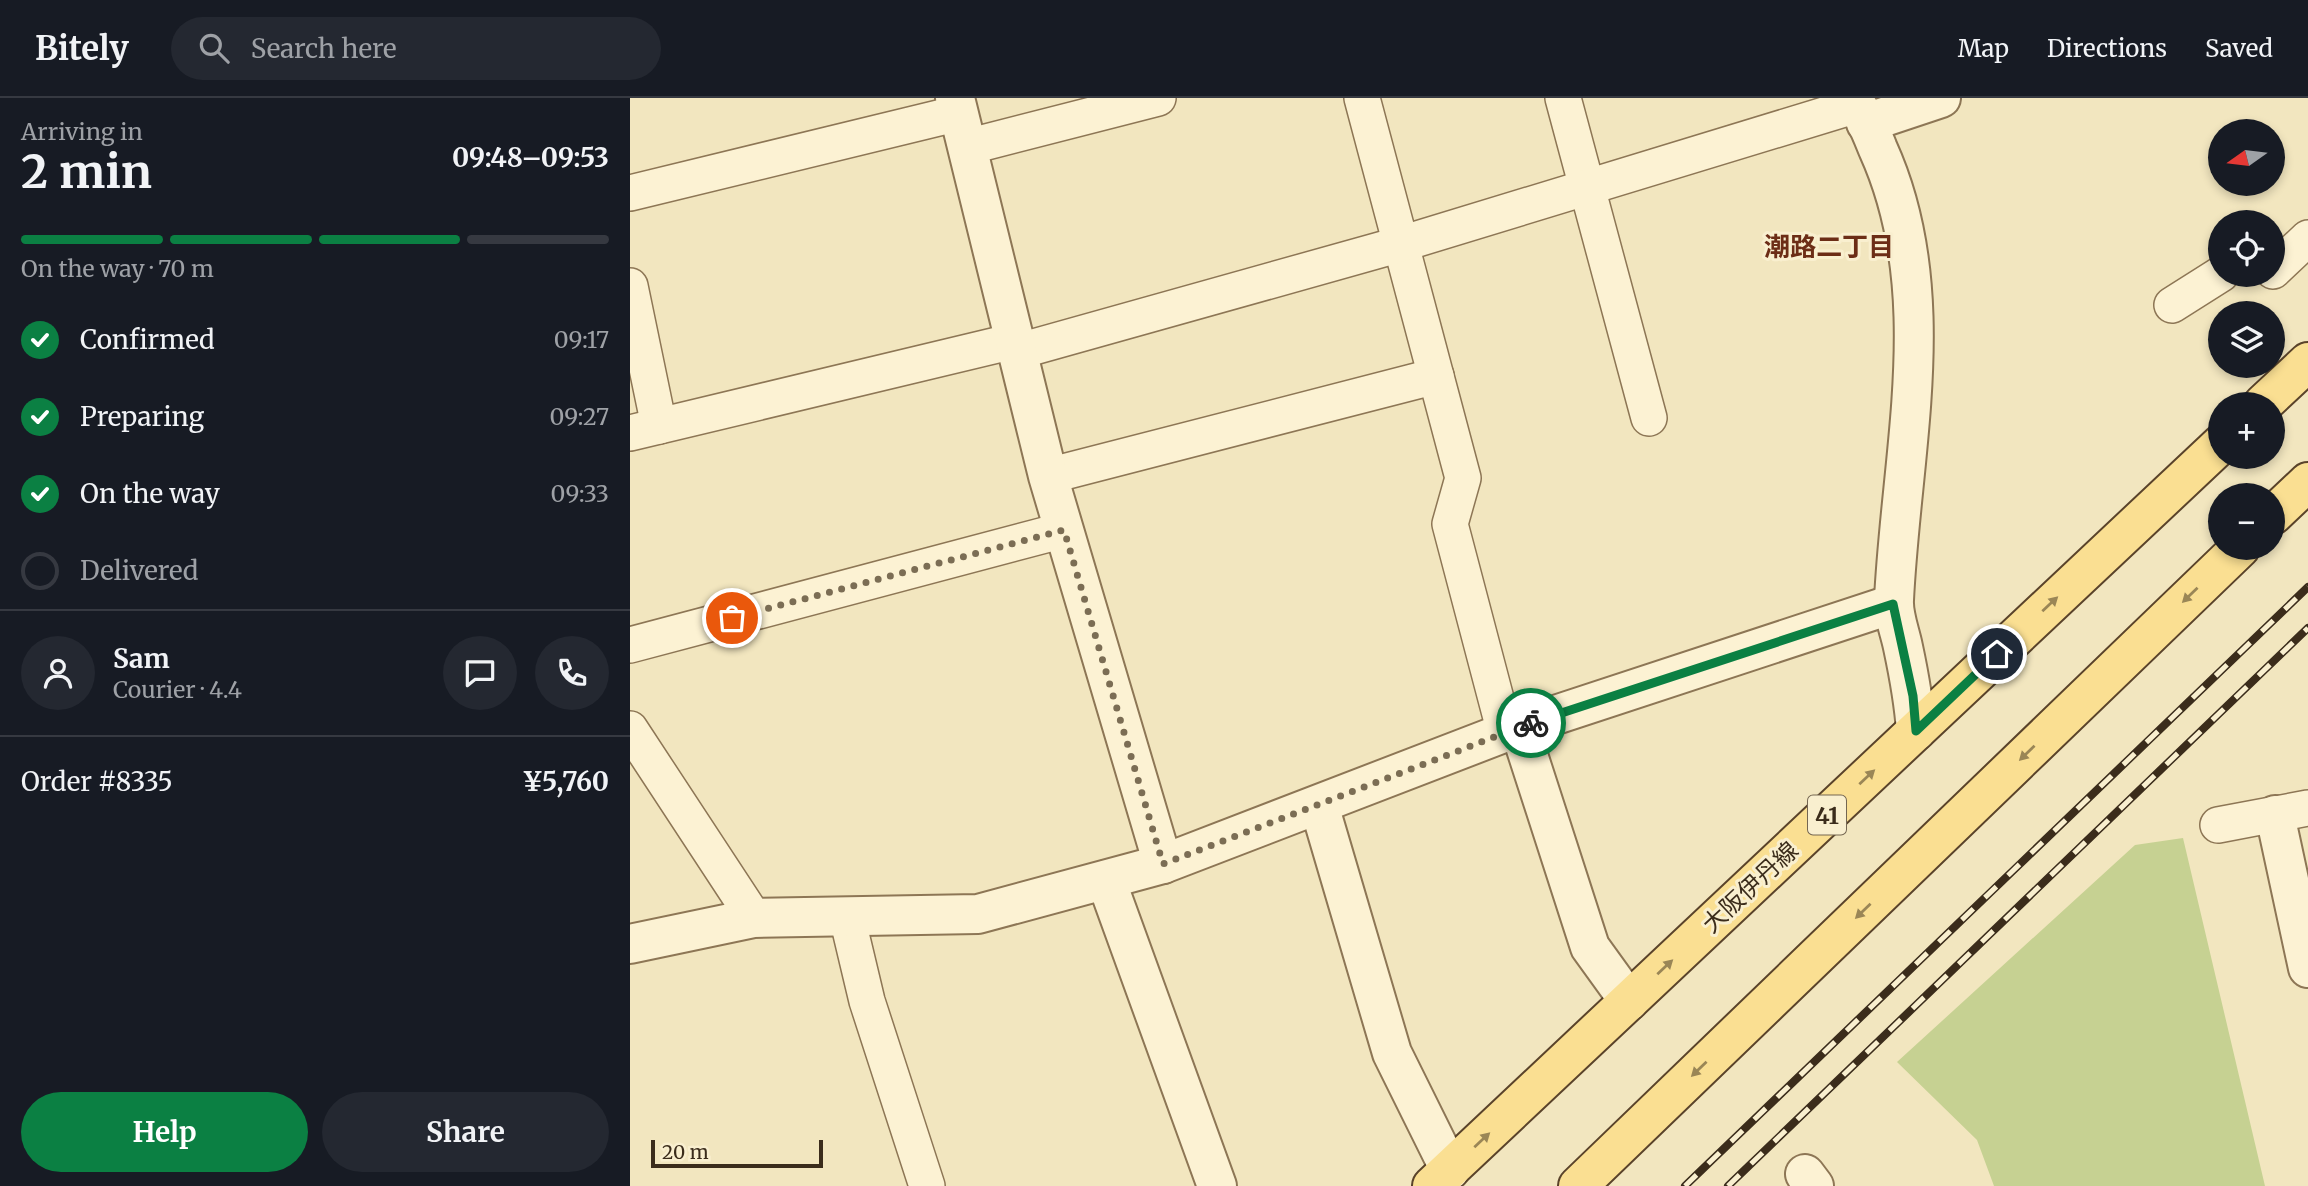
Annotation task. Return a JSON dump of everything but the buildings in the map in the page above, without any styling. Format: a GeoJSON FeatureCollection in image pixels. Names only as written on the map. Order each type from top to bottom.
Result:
{"type":"FeatureCollection","features":[{"type":"Feature","properties":{"kind":"main road"},"geometry":{"type":"LineString","coordinates":[[2276,392],[2308,362]]}},
{"type":"Feature","properties":{"kind":"main road","name":"大阪伊丹線"},"geometry":{"type":"LineString","coordinates":[[1441,1178],[2208,456]]}},
{"type":"Feature","properties":{"kind":"main road"},"geometry":{"type":"LineString","coordinates":[[2285,504],[2308,482]]}},
{"type":"Feature","properties":{"kind":"main road"},"geometry":{"type":"LineString","coordinates":[[1578,1186],[2227,560]]}},
{"type":"Feature","properties":{"kind":"street"},"geometry":{"type":"LineString","coordinates":[[1916,731],[1913,696],[1893,604],[1905,485],[1915,333],[1907,238],[1893,181],[1858,108],[1941,98]]}},
{"type":"Feature","properties":{"kind":"street"},"geometry":{"type":"LineString","coordinates":[[960,119],[1048,476],[1163,864]]}},
{"type":"Feature","properties":{"kind":"street"},"geometry":{"type":"LineString","coordinates":[[630,944],[754,918],[978,915],[1163,864],[1512,730],[1893,604]]}},
{"type":"Feature","properties":{"kind":"street"},"geometry":{"type":"LineString","coordinates":[[1512,730],[1590,947],[1629,1001]]}},
{"type":"Feature","properties":{"kind":"street"},"geometry":{"type":"LineString","coordinates":[[1319,805],[1392,1053],[1441,1178]]}},
{"type":"Feature","properties":{"kind":"street"},"geometry":{"type":"LineString","coordinates":[[2291,811],[2308,968]]}},
{"type":"Feature","properties":{"kind":"street"},"geometry":{"type":"LineString","coordinates":[[1106,880],[1217,1186]]}},
{"type":"Feature","properties":{"kind":"lane"},"geometry":{"type":"LineString","coordinates":[[630,192],[960,119],[1158,98]]}},
{"type":"Feature","properties":{"kind":"lane"},"geometry":{"type":"LineString","coordinates":[[1362,98],[1463,478],[1450,524],[1512,730]]}},
{"type":"Feature","properties":{"kind":"lane"},"geometry":{"type":"LineString","coordinates":[[1563,98],[1649,418]]}},
{"type":"Feature","properties":{"kind":"lane"},"geometry":{"type":"LineString","coordinates":[[630,286],[645,430],[1015,346],[1402,244],[1858,108]]}},
{"type":"Feature","properties":{"kind":"lane"},"geometry":{"type":"LineString","coordinates":[[2285,260],[2308,238]]}},
{"type":"Feature","properties":{"kind":"lane"},"geometry":{"type":"LineString","coordinates":[[2172,305],[2208,282]]}},
{"type":"Feature","properties":{"kind":"lane"},"geometry":{"type":"LineString","coordinates":[[1048,476],[1436,376]]}},
{"type":"Feature","properties":{"kind":"lane"},"geometry":{"type":"LineString","coordinates":[[630,645],[1064,530]]}},
{"type":"Feature","properties":{"kind":"lane"},"geometry":{"type":"LineString","coordinates":[[630,729],[754,918]]}},
{"type":"Feature","properties":{"kind":"lane"},"geometry":{"type":"LineString","coordinates":[[2218,825],[2291,811]]}},
{"type":"Feature","properties":{"kind":"lane"},"geometry":{"type":"LineString","coordinates":[[847,916],[867,1001],[927,1186]]}},
{"type":"Feature","properties":{"kind":"green space"},"geometry":{"type":"Polygon","coordinates":[[[2183,838],[2265,1186],[1994,1186],[1977,1140],[1897,1062],[2135,845],[2183,838]]]}},
{"type":"Feature","properties":{"kind":"railway"},"geometry":{"type":"LineString","coordinates":[[1685,1186],[2308,587]]}},
{"type":"Feature","properties":{"kind":"railway"},"geometry":{"type":"LineString","coordinates":[[1728,1186],[2308,628]]}},
{"type":"Feature","properties":{"kind":"way so far"},"geometry":{"type":"LineString","coordinates":[[732,618],[1064,530],[1163,864],[1531,723]]}},
{"type":"Feature","properties":{"kind":"district","name":"潮路二丁目"},"geometry":{"type":"Point","coordinates":[1829,246]}},
{"type":"Feature","properties":{"kind":"route"},"geometry":{"type":"LineString","coordinates":[[1531,723],[1893,604],[1913,696],[1916,731],[1997,654]]}}]}
